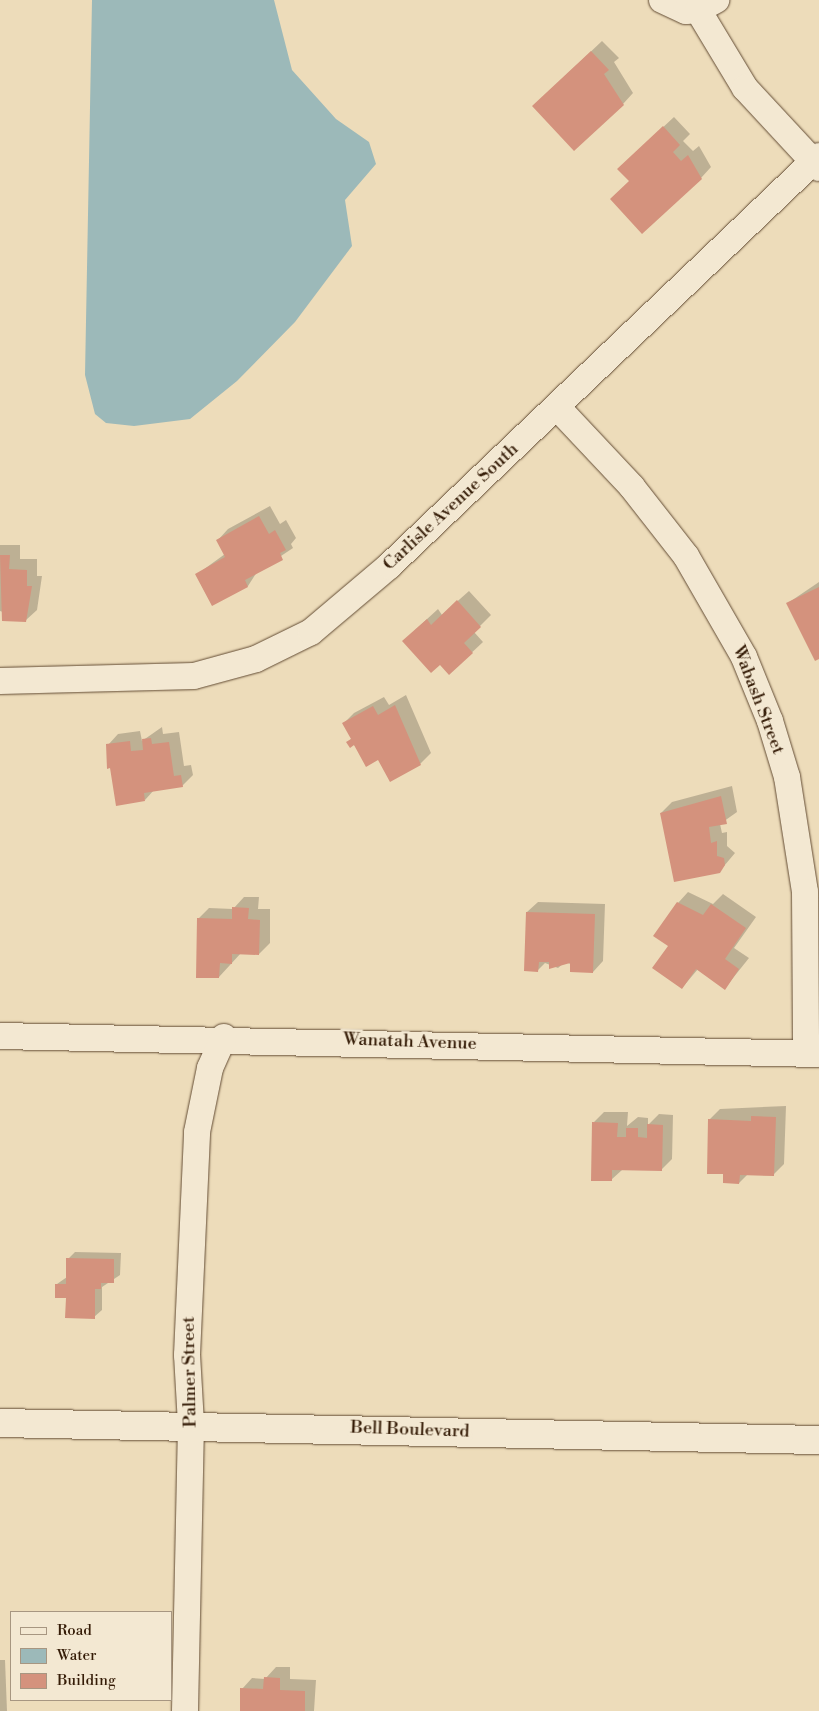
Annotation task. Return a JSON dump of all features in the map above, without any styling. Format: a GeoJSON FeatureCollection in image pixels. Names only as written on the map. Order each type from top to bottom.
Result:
{"type":"FeatureCollection","features":[{"type":"Feature","properties":{"kind":"street"},"geometry":{"type":"LineString","coordinates":[[662,0],[673,8],[707,5],[745,88],[817,162]]}},
{"type":"Feature","properties":{"kind":"street","name":"Carlisle Avenue South"},"geometry":{"type":"LineString","coordinates":[[0,681],[194,676],[284,647],[337,613],[817,162]]}},
{"type":"Feature","properties":{"kind":"street","name":"Wabash Street"},"geometry":{"type":"LineString","coordinates":[[557,407],[632,486],[686,556],[744,657],[770,721],[787,778],[806,892],[812,1053]]}},
{"type":"Feature","properties":{"kind":"street","name":"Wanatah Avenue"},"geometry":{"type":"LineString","coordinates":[[0,1036],[224,1037],[812,1053]]}},
{"type":"Feature","properties":{"kind":"street","name":"Palmer Street"},"geometry":{"type":"LineString","coordinates":[[185,1711],[191,1424],[187,1355],[197,1132],[210,1068],[224,1037]]}},
{"type":"Feature","properties":{"kind":"street","name":"Bell Boulevard"},"geometry":{"type":"LineString","coordinates":[[0,1422],[191,1424],[819,1440]]}},
{"type":"Feature","properties":{"kind":"water"},"geometry":{"type":"Polygon","coordinates":[[[92,0],[274,0],[292,70],[336,119],[369,142],[376,164],[345,200],[352,246],[295,322],[237,381],[190,419],[134,426],[106,423],[95,414],[85,375],[92,0]]]}},
{"type":"Feature","properties":{"kind":"building"},"geometry":{"type":"Polygon","coordinates":[[[591,51],[609,70],[604,74],[624,105],[574,151],[532,106],[591,51]]]}},
{"type":"Feature","properties":{"kind":"building"},"geometry":{"type":"Polygon","coordinates":[[[663,126],[680,145],[673,152],[681,161],[688,155],[702,179],[642,234],[610,199],[629,181],[617,169],[663,126]]]}},
{"type":"Feature","properties":{"kind":"building"},"geometry":{"type":"Polygon","coordinates":[[[259,516],[269,534],[275,530],[286,550],[280,553],[283,560],[245,580],[248,587],[212,606],[195,574],[225,557],[216,540],[259,516]]]}},
{"type":"Feature","properties":{"kind":"building"},"geometry":{"type":"Polygon","coordinates":[[[0,555],[10,555],[9,569],[27,570],[27,586],[32,586],[26,622],[2,621],[0,555]]]}},
{"type":"Feature","properties":{"kind":"building"},"geometry":{"type":"Polygon","coordinates":[[[819,587],[819,659],[815,661],[786,603],[819,587]]]}},
{"type":"Feature","properties":{"kind":"building"},"geometry":{"type":"Polygon","coordinates":[[[457,600],[481,627],[464,643],[473,653],[449,675],[440,665],[431,673],[402,641],[427,619],[431,625],[457,600]]]}},
{"type":"Feature","properties":{"kind":"building"},"geometry":{"type":"Polygon","coordinates":[[[395,705],[421,765],[390,782],[378,760],[366,767],[354,745],[350,748],[346,742],[351,739],[342,723],[373,706],[378,715],[395,705]]]}},
{"type":"Feature","properties":{"kind":"building"},"geometry":{"type":"Polygon","coordinates":[[[151,738],[152,744],[169,742],[174,776],[181,775],[183,787],[144,793],[145,801],[116,806],[110,768],[107,769],[106,744],[130,741],[131,751],[143,750],[142,739],[151,738]]]}},
{"type":"Feature","properties":{"kind":"building"},"geometry":{"type":"Polygon","coordinates":[[[721,796],[727,824],[709,827],[711,843],[717,841],[717,856],[724,858],[725,865],[720,873],[674,882],[660,813],[721,796]]]}},
{"type":"Feature","properties":{"kind":"building"},"geometry":{"type":"Polygon","coordinates":[[[677,902],[703,915],[711,904],[746,928],[725,959],[739,969],[725,990],[696,969],[682,989],[652,968],[668,946],[653,936],[677,902]]]}},
{"type":"Feature","properties":{"kind":"building"},"geometry":{"type":"Polygon","coordinates":[[[232,907],[249,908],[248,919],[260,920],[259,955],[232,954],[232,964],[220,963],[219,978],[196,978],[197,918],[232,919],[232,907]]]}},
{"type":"Feature","properties":{"kind":"building"},"geometry":{"type":"Polygon","coordinates":[[[526,912],[595,914],[593,973],[570,972],[570,963],[549,969],[549,962],[539,962],[538,972],[524,971],[526,912]]]}},
{"type":"Feature","properties":{"kind":"building"},"geometry":{"type":"Polygon","coordinates":[[[751,1116],[776,1117],[774,1176],[740,1175],[739,1184],[723,1183],[723,1174],[707,1174],[708,1119],[751,1121],[751,1116]]]}},
{"type":"Feature","properties":{"kind":"building"},"geometry":{"type":"Polygon","coordinates":[[[592,1122],[618,1123],[617,1137],[626,1137],[626,1128],[638,1128],[638,1137],[647,1138],[647,1124],[663,1125],[662,1171],[612,1170],[612,1181],[591,1181],[592,1122]]]}},
{"type":"Feature","properties":{"kind":"building"},"geometry":{"type":"Polygon","coordinates":[[[66,1258],[114,1259],[114,1283],[101,1283],[101,1289],[95,1289],[95,1319],[65,1318],[66,1298],[55,1298],[55,1284],[66,1284],[66,1258]]]}},
{"type":"Feature","properties":{"kind":"building"},"geometry":{"type":"Polygon","coordinates":[[[264,1677],[280,1678],[280,1690],[305,1691],[305,1711],[240,1711],[240,1688],[263,1689],[264,1677]]]}}]}
